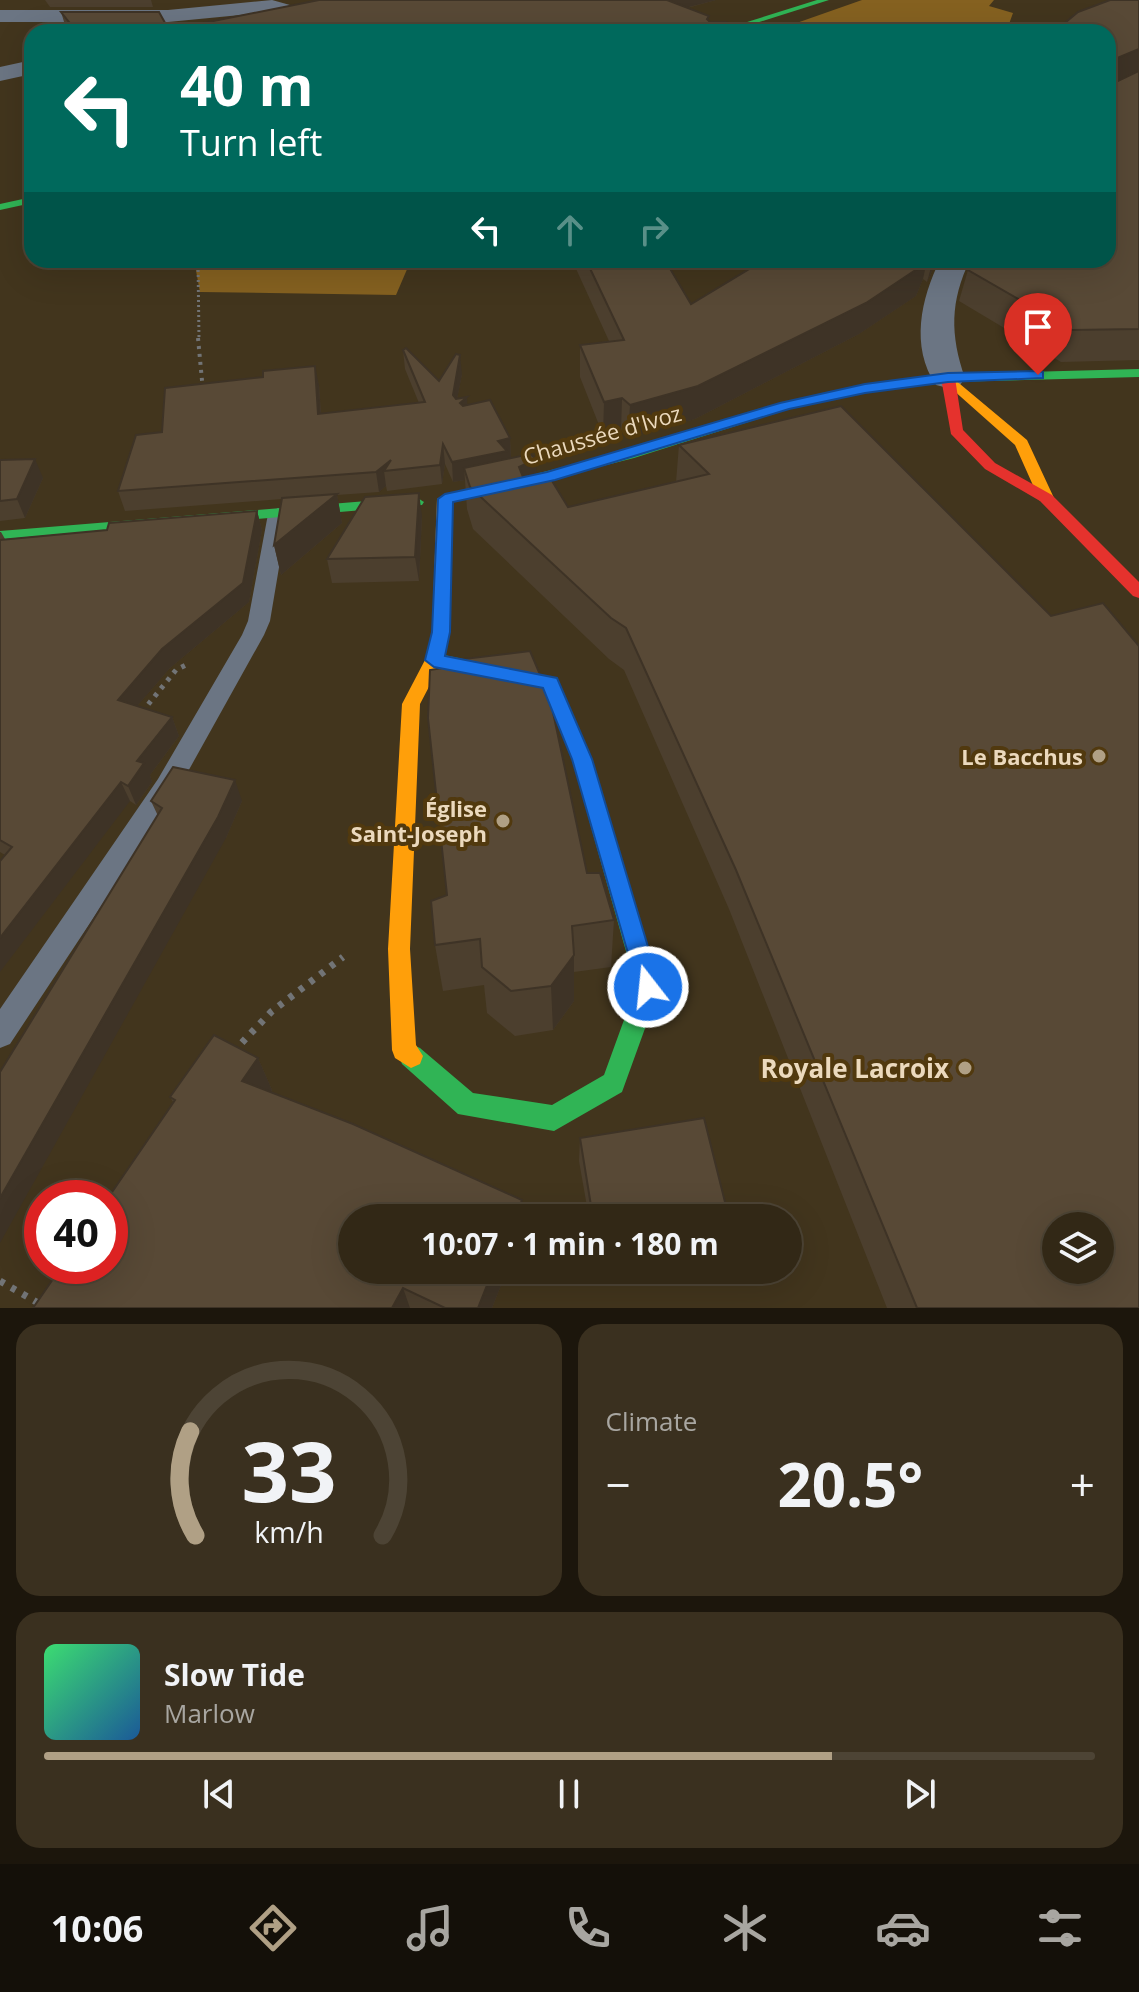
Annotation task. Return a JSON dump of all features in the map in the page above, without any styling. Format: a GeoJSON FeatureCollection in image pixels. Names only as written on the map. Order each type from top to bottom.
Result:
{"type":"FeatureCollection","features":[{"type":"Feature","properties":{"kind":"main road"},"geometry":{"type":"LineString","coordinates":[[746,24],[825,0]]}},
{"type":"Feature","properties":{"kind":"main road"},"geometry":{"type":"LineString","coordinates":[[0,207],[24,202]]}},
{"type":"Feature","properties":{"kind":"main road","name":"Chaussée d'Ivoz"},"geometry":{"type":"LineString","coordinates":[[0,536],[380,507],[460,496],[629,455],[785,406],[865,388],[948,378],[1133,373]]}},
{"type":"Feature","properties":{"kind":"main road"},"geometry":{"type":"LineString","coordinates":[[948,378],[956,431],[990,466],[1046,498],[1139,592]]}},
{"type":"Feature","properties":{"kind":"main road"},"geometry":{"type":"LineString","coordinates":[[948,378],[1022,443],[1046,498]]}},
{"type":"Feature","properties":{"kind":"main road"},"geometry":{"type":"LineString","coordinates":[[434,660],[550,683],[582,759],[648,987],[613,1083],[554,1118],[467,1105],[404,1050],[399,949],[411,704],[434,660],[441,632],[460,496]]}},
{"type":"Feature","properties":{"kind":"street"},"geometry":{"type":"LineString","coordinates":[[217,24],[309,3]]}},
{"type":"Feature","properties":{"kind":"street"},"geometry":{"type":"LineString","coordinates":[[0,16],[154,16],[272,6],[283,9]]}},
{"type":"Feature","properties":{"kind":"street"},"geometry":{"type":"LineString","coordinates":[[0,74],[24,69]]}},
{"type":"Feature","properties":{"kind":"street"},"geometry":{"type":"LineString","coordinates":[[948,378],[936,347],[937,306],[951,268]]}},
{"type":"Feature","properties":{"kind":"lane"},"geometry":{"type":"LineString","coordinates":[[0,1034],[167,786],[253,635],[259,621],[278,514]]}},
{"type":"Feature","properties":{"kind":"path"},"geometry":{"type":"LineString","coordinates":[[198,268],[198,334],[204,400]]}},
{"type":"Feature","properties":{"kind":"path"},"geometry":{"type":"LineString","coordinates":[[133,722],[176,670],[253,635]]}},
{"type":"Feature","properties":{"kind":"path"},"geometry":{"type":"LineString","coordinates":[[224,1063],[250,1030],[291,994],[401,914]]}},
{"type":"Feature","properties":{"kind":"path"},"geometry":{"type":"LineString","coordinates":[[0,1281],[52,1308]]}},
{"type":"Feature","properties":{"kind":"shaded area"},"geometry":{"type":"Polygon","coordinates":[[[862,0],[994,0],[989,6],[1013,13],[1009,24],[794,24],[862,0]]]}},
{"type":"Feature","properties":{"kind":"shaded area"},"geometry":{"type":"Polygon","coordinates":[[[196,268],[408,268],[396,295],[200,292],[196,268]]]}},
{"type":"Feature","properties":{"kind":"building"},"geometry":{"type":"Polygon","coordinates":[[[319,0],[667,0],[709,16],[707,19],[710,22],[732,24],[199,24],[319,0]]]}},
{"type":"Feature","properties":{"kind":"building"},"geometry":{"type":"Polygon","coordinates":[[[1110,0],[1139,0],[1139,49],[1116,59],[1116,24],[1064,24],[1078,12],[1110,0]]]}},
{"type":"Feature","properties":{"kind":"building"},"geometry":{"type":"Polygon","coordinates":[[[61,12],[159,12],[166,24],[71,24],[61,12]]]}},
{"type":"Feature","properties":{"kind":"building"},"geometry":{"type":"Polygon","coordinates":[[[1139,71],[1139,329],[1072,330],[968,270],[1116,268],[1116,80],[1139,71]]]}},
{"type":"Feature","properties":{"kind":"building"},"geometry":{"type":"Polygon","coordinates":[[[590,268],[670,268],[691,304],[751,268],[918,268],[866,303],[698,386],[630,405],[622,398],[604,402],[580,345],[624,340],[590,268]]]}},
{"type":"Feature","properties":{"kind":"building"},"geometry":{"type":"Polygon","coordinates":[[[406,348],[439,381],[456,354],[460,355],[453,395],[456,399],[467,397],[460,403],[463,406],[490,400],[510,438],[498,441],[507,451],[452,462],[443,444],[440,465],[384,471],[391,460],[376,472],[118,491],[136,435],[162,432],[165,388],[263,377],[263,371],[315,366],[318,414],[425,402],[403,350],[406,348]]]}},
{"type":"Feature","properties":{"kind":"building","name":"Royale Lacroix"},"geometry":{"type":"Polygon","coordinates":[[[841,406],[1051,616],[1103,603],[1139,646],[1139,1308],[917,1308],[736,870],[626,628],[611,618],[470,487],[464,468],[530,454],[536,459],[519,467],[525,482],[549,476],[568,507],[709,474],[679,445],[841,406]]]}},
{"type":"Feature","properties":{"kind":"building"},"geometry":{"type":"Polygon","coordinates":[[[35,459],[17,499],[0,501],[0,460],[35,459]]]}},
{"type":"Feature","properties":{"kind":"building"},"geometry":{"type":"Polygon","coordinates":[[[419,493],[415,557],[327,559],[365,497],[419,493]]]}},
{"type":"Feature","properties":{"kind":"building"},"geometry":{"type":"Polygon","coordinates":[[[337,494],[274,545],[282,498],[337,494]]]}},
{"type":"Feature","properties":{"kind":"building"},"geometry":{"type":"Polygon","coordinates":[[[257,511],[243,583],[162,649],[118,700],[172,717],[137,761],[144,763],[128,786],[121,782],[0,938],[0,861],[12,847],[0,840],[0,540],[107,530],[109,523],[257,511]]]}},
{"type":"Feature","properties":{"kind":"building","name":"Église Saint-Joseph"},"geometry":{"type":"Polygon","coordinates":[[[530,651],[550,698],[587,873],[600,873],[614,920],[572,926],[574,955],[551,986],[511,991],[482,967],[480,939],[435,945],[431,901],[447,895],[428,718],[430,670],[449,667],[447,661],[530,651]]]}},
{"type":"Feature","properties":{"kind":"building"},"geometry":{"type":"Polygon","coordinates":[[[173,767],[235,780],[218,817],[0,1198],[0,1072],[162,808],[151,801],[173,767]]]}},
{"type":"Feature","properties":{"kind":"building"},"geometry":{"type":"Polygon","coordinates":[[[214,1035],[258,1058],[242,1081],[353,1124],[522,1200],[520,1204],[338,1204],[338,1284],[487,1284],[478,1308],[445,1308],[403,1288],[392,1308],[33,1308],[50,1284],[128,1284],[128,1180],[120,1180],[175,1100],[170,1097],[214,1035]]]}},
{"type":"Feature","properties":{"kind":"building"},"geometry":{"type":"Polygon","coordinates":[[[704,1118],[726,1204],[591,1204],[580,1138],[704,1118]]]}},
{"type":"Feature","properties":{"kind":"traffic: fast"},"geometry":{"type":"LineString","coordinates":[[746,24],[825,0]]}},
{"type":"Feature","properties":{"kind":"traffic: fast"},"geometry":{"type":"LineString","coordinates":[[0,207],[24,202]]}},
{"type":"Feature","properties":{"kind":"traffic: fast"},"geometry":{"type":"LineString","coordinates":[[492,489],[629,455],[785,406],[865,388],[948,378],[1139,373]]}},
{"type":"Feature","properties":{"kind":"traffic: fast"},"geometry":{"type":"LineString","coordinates":[[0,536],[416,502]]}},
{"type":"Feature","properties":{"kind":"traffic: fast"},"geometry":{"type":"LineString","coordinates":[[411,1056],[467,1105],[554,1118],[613,1083],[648,987],[582,759],[550,683],[434,660]]}},
{"type":"Feature","properties":{"kind":"traffic: slow"},"geometry":{"type":"LineString","coordinates":[[948,378],[1022,443],[1046,498]]}},
{"type":"Feature","properties":{"kind":"traffic: slow"},"geometry":{"type":"LineString","coordinates":[[411,1056],[404,1050],[399,949],[411,704],[434,660],[441,632],[445,499]]}},
{"type":"Feature","properties":{"kind":"traffic: jam"},"geometry":{"type":"LineString","coordinates":[[948,378],[956,431],[990,466],[1046,498],[1139,592]]}},
{"type":"Feature","properties":{"kind":"place","name":"Le Bacchus"},"geometry":{"type":"Point","coordinates":[1099,756]}},
{"type":"Feature","properties":{"kind":"place","name":"Église Saint-Joseph"},"geometry":{"type":"Point","coordinates":[503,821]}},
{"type":"Feature","properties":{"kind":"place","name":"Royale Lacroix"},"geometry":{"type":"Point","coordinates":[965,1068]}},
{"type":"Feature","properties":{"kind":"route"},"geometry":{"type":"LineString","coordinates":[[648,987],[582,759],[550,683],[434,660],[441,632],[445,499],[550,476],[629,455],[785,406],[865,388],[948,378],[1038,375]]}}]}
